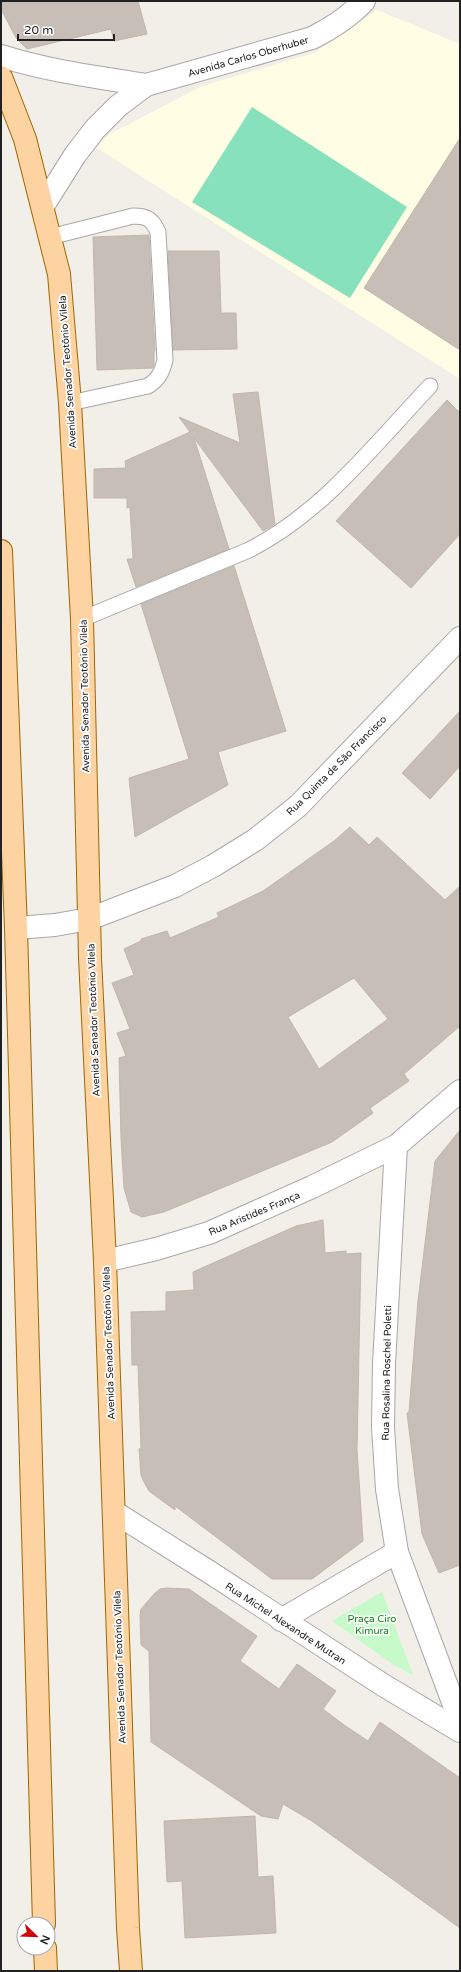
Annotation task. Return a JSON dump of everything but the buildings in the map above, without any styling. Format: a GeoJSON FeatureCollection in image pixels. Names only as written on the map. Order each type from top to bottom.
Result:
{"type":"FeatureCollection","features":[{"type":"Feature","properties":{"kind":"main road","name":"Avenida Senador Teotônio Vilela"},"geometry":{"type":"LineString","coordinates":[[1,77],[25,139],[59,274],[70,403],[82,619],[89,919],[105,1261],[128,1928],[131,1971]]}},
{"type":"Feature","properties":{"kind":"main road"},"geometry":{"type":"LineString","coordinates":[[1,551],[16,928],[44,1916]]}},
{"type":"Feature","properties":{"kind":"main road"},"geometry":{"type":"LineString","coordinates":[[45,1956],[46,1971]]}},
{"type":"Feature","properties":{"kind":"street","name":"Avenida Carlos Oberhuber"},"geometry":{"type":"LineString","coordinates":[[43,206],[75,155],[95,129],[118,106],[146,86],[312,38],[333,28],[357,9],[364,1]]}},
{"type":"Feature","properties":{"kind":"street","name":"Avenida Carlos Oberhuber"},"geometry":{"type":"LineString","coordinates":[[1,56],[66,73],[146,86]]}},
{"type":"Feature","properties":{"kind":"street","name":"Rua Quinta de São Francisco"},"geometry":{"type":"LineString","coordinates":[[16,928],[55,925],[89,919],[174,886],[213,866],[255,840],[298,806],[460,638]]}},
{"type":"Feature","properties":{"kind":"street"},"geometry":{"type":"LineString","coordinates":[[396,1146],[460,1091]]}},
{"type":"Feature","properties":{"kind":"street","name":"Rua Aristides França"},"geometry":{"type":"LineString","coordinates":[[105,1261],[156,1249],[209,1233],[279,1203],[396,1146]]}},
{"type":"Feature","properties":{"kind":"street","name":"Rua Rosalina Roschel Poletti"},"geometry":{"type":"LineString","coordinates":[[396,1146],[384,1364],[383,1427],[387,1489],[397,1552],[460,1721]]}},
{"type":"Feature","properties":{"kind":"street","name":"Rua Michel Alexandre Mutran"},"geometry":{"type":"LineString","coordinates":[[114,1512],[211,1573],[280,1620],[383,1685],[460,1731]]}},
{"type":"Feature","properties":{"kind":"street"},"geometry":{"type":"LineString","coordinates":[[280,1620],[397,1552]]}},
{"type":"Feature","properties":{"kind":"lane"},"geometry":{"type":"LineString","coordinates":[[50,237],[133,216],[144,216],[153,220],[158,232],[165,360],[162,372],[156,381],[148,386],[70,403]]}},
{"type":"Feature","properties":{"kind":"lane"},"geometry":{"type":"LineString","coordinates":[[82,619],[249,550],[272,538],[328,494],[430,386]]}},
{"type":"Feature","properties":{"kind":"shaded area"},"geometry":{"type":"Polygon","coordinates":[[[377,10],[460,44],[460,379],[97,148],[110,134],[202,86],[314,53],[377,10]]]}},
{"type":"Feature","properties":{"kind":"green space"},"geometry":{"type":"Polygon","coordinates":[[[252,107],[407,207],[350,298],[192,202],[252,107]]]}},
{"type":"Feature","properties":{"kind":"green space","name":"Praça Ciro Kimura"},"geometry":{"type":"Polygon","coordinates":[[[382,1592],[413,1675],[394,1665],[332,1621],[382,1592]]]}}]}
